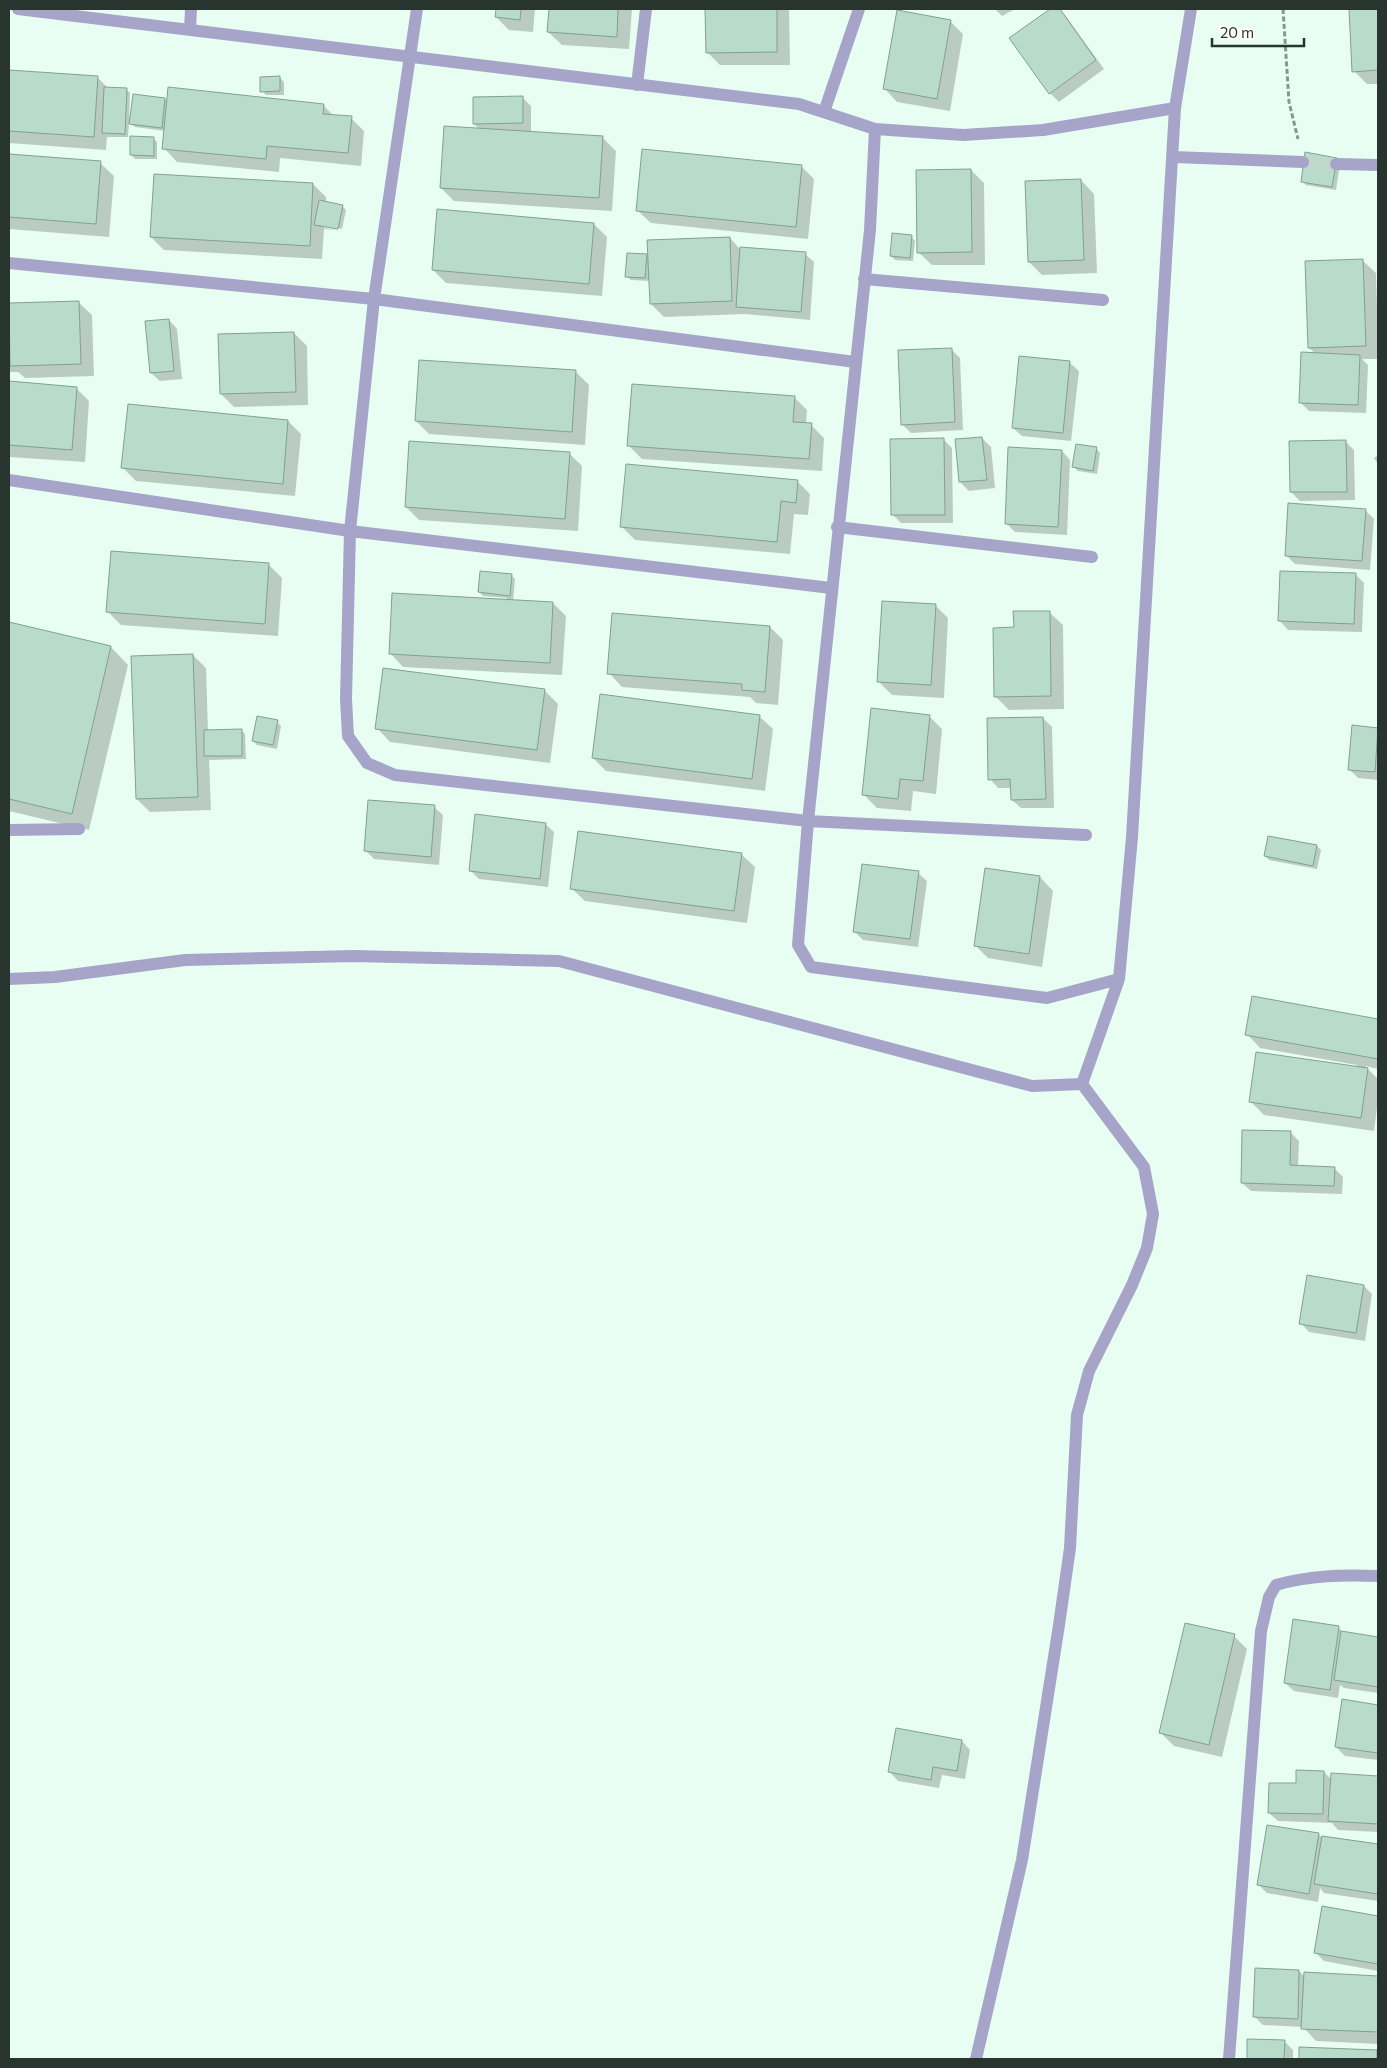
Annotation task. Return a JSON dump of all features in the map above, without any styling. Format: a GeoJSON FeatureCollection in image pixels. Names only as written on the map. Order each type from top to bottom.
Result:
{"type":"FeatureCollection","features":[{"type":"Feature","properties":{"kind":"street"},"geometry":{"type":"LineString","coordinates":[[18,9],[800,104],[875,129],[963,135],[1043,130],[1175,108]]}},
{"type":"Feature","properties":{"kind":"street"},"geometry":{"type":"LineString","coordinates":[[190,30],[191,9]]}},
{"type":"Feature","properties":{"kind":"street"},"geometry":{"type":"LineString","coordinates":[[417,9],[374,299],[350,531],[346,699],[348,736],[367,763],[395,775],[808,821],[1086,835]]}},
{"type":"Feature","properties":{"kind":"street"},"geometry":{"type":"LineString","coordinates":[[636,85],[646,9]]}},
{"type":"Feature","properties":{"kind":"street"},"geometry":{"type":"LineString","coordinates":[[824,112],[858,9]]}},
{"type":"Feature","properties":{"kind":"street"},"geometry":{"type":"LineString","coordinates":[[1082,1084],[1119,979],[1132,837],[1174,157],[1175,108],[1191,9]]}},
{"type":"Feature","properties":{"kind":"street"},"geometry":{"type":"LineString","coordinates":[[875,129],[870,230],[837,527],[808,821],[798,945],[811,967],[1047,998],[1119,979]]}},
{"type":"Feature","properties":{"kind":"street"},"geometry":{"type":"LineString","coordinates":[[1174,157],[1303,162]]}},
{"type":"Feature","properties":{"kind":"street"},"geometry":{"type":"LineString","coordinates":[[1336,164],[1378,166]]}},
{"type":"Feature","properties":{"kind":"street"},"geometry":{"type":"LineString","coordinates":[[9,263],[374,299],[855,362]]}},
{"type":"Feature","properties":{"kind":"street"},"geometry":{"type":"LineString","coordinates":[[864,280],[1102,300]]}},
{"type":"Feature","properties":{"kind":"street"},"geometry":{"type":"LineString","coordinates":[[9,480],[350,531],[831,588]]}},
{"type":"Feature","properties":{"kind":"street"},"geometry":{"type":"LineString","coordinates":[[837,527],[1092,557]]}},
{"type":"Feature","properties":{"kind":"street"},"geometry":{"type":"LineString","coordinates":[[9,830],[80,829]]}},
{"type":"Feature","properties":{"kind":"street"},"geometry":{"type":"LineString","coordinates":[[9,979],[56,977],[185,960],[354,956],[559,961],[1032,1086],[1082,1084]]}},
{"type":"Feature","properties":{"kind":"street"},"geometry":{"type":"LineString","coordinates":[[976,2059],[1022,1860],[1058,1635],[1070,1548],[1077,1415],[1089,1371],[1132,1284],[1147,1248],[1153,1214],[1144,1167],[1082,1084]]}},
{"type":"Feature","properties":{"kind":"street"},"geometry":{"type":"LineString","coordinates":[[1229,2059],[1261,1631],[1269,1597],[1276,1585],[1298,1578],[1334,1575],[1378,1576]]}},
{"type":"Feature","properties":{"kind":"path"},"geometry":{"type":"LineString","coordinates":[[1283,9],[1289,102],[1303,162]]}},
{"type":"Feature","properties":{"kind":"building"},"geometry":{"type":"Polygon","coordinates":[[[496,9],[521,9],[520,20],[495,17],[496,9]]]}},
{"type":"Feature","properties":{"kind":"building"},"geometry":{"type":"Polygon","coordinates":[[[549,9],[618,9],[617,37],[547,32],[549,9]]]}},
{"type":"Feature","properties":{"kind":"building"},"geometry":{"type":"Polygon","coordinates":[[[705,9],[777,9],[777,52],[706,53],[705,9]]]}},
{"type":"Feature","properties":{"kind":"building"},"geometry":{"type":"Polygon","coordinates":[[[1050,9],[1060,9],[1096,60],[1049,94],[1009,38],[1050,9]]]}},
{"type":"Feature","properties":{"kind":"building"},"geometry":{"type":"Polygon","coordinates":[[[1349,9],[1378,9],[1378,70],[1352,72],[1349,9]]]}},
{"type":"Feature","properties":{"kind":"building"},"geometry":{"type":"Polygon","coordinates":[[[897,10],[951,20],[937,99],[883,89],[897,10]]]}},
{"type":"Feature","properties":{"kind":"building"},"geometry":{"type":"Polygon","coordinates":[[[9,70],[98,76],[94,137],[9,131],[9,70]]]}},
{"type":"Feature","properties":{"kind":"building"},"geometry":{"type":"Polygon","coordinates":[[[280,76],[280,91],[260,92],[260,77],[280,76]]]}},
{"type":"Feature","properties":{"kind":"building"},"geometry":{"type":"Polygon","coordinates":[[[104,87],[127,88],[125,134],[102,133],[104,87]]]}},
{"type":"Feature","properties":{"kind":"building"},"geometry":{"type":"Polygon","coordinates":[[[168,87],[324,104],[323,114],[352,116],[348,153],[267,146],[266,159],[162,149],[168,87]]]}},
{"type":"Feature","properties":{"kind":"building"},"geometry":{"type":"Polygon","coordinates":[[[133,94],[165,98],[162,128],[129,124],[133,94]]]}},
{"type":"Feature","properties":{"kind":"building"},"geometry":{"type":"Polygon","coordinates":[[[523,96],[523,123],[473,124],[473,97],[523,96]]]}},
{"type":"Feature","properties":{"kind":"building"},"geometry":{"type":"Polygon","coordinates":[[[444,126],[603,136],[599,198],[440,188],[444,126]]]}},
{"type":"Feature","properties":{"kind":"building"},"geometry":{"type":"Polygon","coordinates":[[[130,136],[154,137],[154,156],[130,155],[130,136]]]}},
{"type":"Feature","properties":{"kind":"building"},"geometry":{"type":"Polygon","coordinates":[[[642,149],[802,165],[796,227],[636,211],[642,149]]]}},
{"type":"Feature","properties":{"kind":"building"},"geometry":{"type":"Polygon","coordinates":[[[1305,152],[1337,158],[1332,187],[1301,182],[1305,152]]]}},
{"type":"Feature","properties":{"kind":"building"},"geometry":{"type":"Polygon","coordinates":[[[9,154],[101,161],[96,224],[9,217],[9,154]]]}},
{"type":"Feature","properties":{"kind":"building"},"geometry":{"type":"Polygon","coordinates":[[[971,169],[972,252],[917,253],[916,170],[971,169]]]}},
{"type":"Feature","properties":{"kind":"building"},"geometry":{"type":"Polygon","coordinates":[[[154,174],[313,183],[310,246],[150,237],[154,174]]]}},
{"type":"Feature","properties":{"kind":"building"},"geometry":{"type":"Polygon","coordinates":[[[1081,179],[1084,260],[1028,262],[1025,181],[1081,179]]]}},
{"type":"Feature","properties":{"kind":"building"},"geometry":{"type":"Polygon","coordinates":[[[319,200],[343,205],[338,229],[314,225],[319,200]]]}},
{"type":"Feature","properties":{"kind":"building"},"geometry":{"type":"Polygon","coordinates":[[[437,209],[594,223],[589,284],[432,270],[437,209]]]}},
{"type":"Feature","properties":{"kind":"building"},"geometry":{"type":"Polygon","coordinates":[[[892,233],[912,235],[910,258],[890,256],[892,233]]]}},
{"type":"Feature","properties":{"kind":"building"},"geometry":{"type":"Polygon","coordinates":[[[730,237],[732,301],[650,304],[647,240],[730,237]]]}},
{"type":"Feature","properties":{"kind":"building"},"geometry":{"type":"Polygon","coordinates":[[[740,247],[806,252],[801,312],[736,307],[740,247]]]}},
{"type":"Feature","properties":{"kind":"building"},"geometry":{"type":"Polygon","coordinates":[[[627,253],[647,254],[645,278],[625,277],[627,253]]]}},
{"type":"Feature","properties":{"kind":"building"},"geometry":{"type":"Polygon","coordinates":[[[1363,259],[1366,346],[1308,348],[1305,261],[1363,259]]]}},
{"type":"Feature","properties":{"kind":"building"},"geometry":{"type":"Polygon","coordinates":[[[79,301],[81,364],[10,366],[9,303],[79,301]]]}},
{"type":"Feature","properties":{"kind":"building"},"geometry":{"type":"Polygon","coordinates":[[[169,319],[174,371],[150,373],[145,321],[169,319]]]}},
{"type":"Feature","properties":{"kind":"building"},"geometry":{"type":"Polygon","coordinates":[[[294,332],[296,392],[220,394],[218,334],[294,332]]]}},
{"type":"Feature","properties":{"kind":"building"},"geometry":{"type":"Polygon","coordinates":[[[952,348],[955,422],[901,425],[898,350],[952,348]]]}},
{"type":"Feature","properties":{"kind":"building"},"geometry":{"type":"Polygon","coordinates":[[[1301,352],[1360,355],[1358,405],[1299,403],[1301,352]]]}},
{"type":"Feature","properties":{"kind":"building"},"geometry":{"type":"Polygon","coordinates":[[[1019,356],[1070,361],[1063,433],[1012,428],[1019,356]]]}},
{"type":"Feature","properties":{"kind":"building"},"geometry":{"type":"Polygon","coordinates":[[[419,360],[576,370],[572,432],[415,421],[419,360]]]}},
{"type":"Feature","properties":{"kind":"building"},"geometry":{"type":"Polygon","coordinates":[[[9,381],[77,387],[72,450],[9,445],[9,381]]]}},
{"type":"Feature","properties":{"kind":"building"},"geometry":{"type":"Polygon","coordinates":[[[632,384],[795,396],[793,422],[812,423],[809,459],[627,446],[632,384]]]}},
{"type":"Feature","properties":{"kind":"building"},"geometry":{"type":"Polygon","coordinates":[[[128,404],[288,420],[283,484],[121,468],[128,404]]]}},
{"type":"Feature","properties":{"kind":"building"},"geometry":{"type":"Polygon","coordinates":[[[982,437],[987,480],[959,482],[955,439],[982,437]]]}},
{"type":"Feature","properties":{"kind":"building"},"geometry":{"type":"Polygon","coordinates":[[[944,438],[945,515],[891,515],[890,439],[944,438]]]}},
{"type":"Feature","properties":{"kind":"building"},"geometry":{"type":"Polygon","coordinates":[[[1346,440],[1347,492],[1290,492],[1289,441],[1346,440]]]}},
{"type":"Feature","properties":{"kind":"building"},"geometry":{"type":"Polygon","coordinates":[[[409,441],[570,452],[565,519],[405,507],[409,441]]]}},
{"type":"Feature","properties":{"kind":"building"},"geometry":{"type":"Polygon","coordinates":[[[1076,444],[1097,447],[1093,471],[1072,467],[1076,444]]]}},
{"type":"Feature","properties":{"kind":"building"},"geometry":{"type":"Polygon","coordinates":[[[1008,447],[1062,450],[1058,527],[1005,524],[1008,447]]]}},
{"type":"Feature","properties":{"kind":"building"},"geometry":{"type":"Polygon","coordinates":[[[626,464],[798,480],[796,503],[781,501],[777,542],[620,527],[626,464]]]}},
{"type":"Feature","properties":{"kind":"building"},"geometry":{"type":"Polygon","coordinates":[[[1288,503],[1366,509],[1362,561],[1285,556],[1288,503]]]}},
{"type":"Feature","properties":{"kind":"building"},"geometry":{"type":"Polygon","coordinates":[[[111,551],[269,563],[265,624],[106,612],[111,551]]]}},
{"type":"Feature","properties":{"kind":"building"},"geometry":{"type":"Polygon","coordinates":[[[480,571],[512,574],[510,596],[478,592],[480,571]]]}},
{"type":"Feature","properties":{"kind":"building"},"geometry":{"type":"Polygon","coordinates":[[[1280,571],[1356,573],[1354,624],[1278,621],[1280,571]]]}},
{"type":"Feature","properties":{"kind":"building"},"geometry":{"type":"Polygon","coordinates":[[[392,593],[553,602],[550,663],[389,654],[392,593]]]}},
{"type":"Feature","properties":{"kind":"building"},"geometry":{"type":"Polygon","coordinates":[[[882,601],[936,604],[931,685],[877,682],[882,601]]]}},
{"type":"Feature","properties":{"kind":"building"},"geometry":{"type":"Polygon","coordinates":[[[1013,611],[1050,611],[1051,696],[994,697],[993,628],[1014,627],[1013,611]]]}},
{"type":"Feature","properties":{"kind":"building"},"geometry":{"type":"Polygon","coordinates":[[[612,613],[770,626],[765,692],[742,690],[742,684],[607,674],[612,613]]]}},
{"type":"Feature","properties":{"kind":"building"},"geometry":{"type":"Polygon","coordinates":[[[9,622],[111,646],[72,814],[9,799],[9,622]]]}},
{"type":"Feature","properties":{"kind":"building"},"geometry":{"type":"Polygon","coordinates":[[[193,654],[198,797],[136,799],[131,656],[193,654]]]}},
{"type":"Feature","properties":{"kind":"building"},"geometry":{"type":"Polygon","coordinates":[[[383,668],[545,689],[537,750],[375,729],[383,668]]]}},
{"type":"Feature","properties":{"kind":"building"},"geometry":{"type":"Polygon","coordinates":[[[600,694],[760,715],[752,779],[592,758],[600,694]]]}},
{"type":"Feature","properties":{"kind":"building"},"geometry":{"type":"Polygon","coordinates":[[[871,708],[930,715],[923,781],[900,779],[898,799],[862,795],[871,708]]]}},
{"type":"Feature","properties":{"kind":"building"},"geometry":{"type":"Polygon","coordinates":[[[257,716],[278,720],[273,745],[252,741],[257,716]]]}},
{"type":"Feature","properties":{"kind":"building"},"geometry":{"type":"Polygon","coordinates":[[[1043,717],[1046,799],[1011,800],[1010,779],[988,780],[987,718],[1043,717]]]}},
{"type":"Feature","properties":{"kind":"building"},"geometry":{"type":"Polygon","coordinates":[[[1352,725],[1378,728],[1375,772],[1348,770],[1352,725]]]}},
{"type":"Feature","properties":{"kind":"building"},"geometry":{"type":"Polygon","coordinates":[[[242,729],[242,756],[204,756],[204,730],[242,729]]]}},
{"type":"Feature","properties":{"kind":"building"},"geometry":{"type":"Polygon","coordinates":[[[368,800],[435,805],[431,857],[364,851],[368,800]]]}},
{"type":"Feature","properties":{"kind":"building"},"geometry":{"type":"Polygon","coordinates":[[[475,814],[546,823],[540,879],[469,871],[475,814]]]}},
{"type":"Feature","properties":{"kind":"building"},"geometry":{"type":"Polygon","coordinates":[[[578,831],[742,853],[734,911],[570,889],[578,831]]]}},
{"type":"Feature","properties":{"kind":"building"},"geometry":{"type":"Polygon","coordinates":[[[1268,836],[1317,845],[1313,866],[1264,856],[1268,836]]]}},
{"type":"Feature","properties":{"kind":"building"},"geometry":{"type":"Polygon","coordinates":[[[862,864],[919,871],[910,939],[853,932],[862,864]]]}},
{"type":"Feature","properties":{"kind":"building"},"geometry":{"type":"Polygon","coordinates":[[[985,868],[1040,876],[1029,954],[974,946],[985,868]]]}},
{"type":"Feature","properties":{"kind":"building"},"geometry":{"type":"Polygon","coordinates":[[[1252,996],[1378,1019],[1378,1059],[1245,1035],[1252,996]]]}},
{"type":"Feature","properties":{"kind":"building"},"geometry":{"type":"Polygon","coordinates":[[[1256,1052],[1368,1068],[1361,1118],[1249,1102],[1256,1052]]]}},
{"type":"Feature","properties":{"kind":"building"},"geometry":{"type":"Polygon","coordinates":[[[1242,1130],[1291,1131],[1290,1165],[1335,1167],[1334,1186],[1241,1183],[1242,1130]]]}},
{"type":"Feature","properties":{"kind":"building"},"geometry":{"type":"Polygon","coordinates":[[[1307,1275],[1364,1285],[1356,1333],[1299,1324],[1307,1275]]]}},
{"type":"Feature","properties":{"kind":"building"},"geometry":{"type":"Polygon","coordinates":[[[1293,1619],[1339,1626],[1330,1690],[1284,1683],[1293,1619]]]}},
{"type":"Feature","properties":{"kind":"building"},"geometry":{"type":"Polygon","coordinates":[[[1185,1623],[1235,1634],[1209,1745],[1159,1733],[1185,1623]]]}},
{"type":"Feature","properties":{"kind":"building"},"geometry":{"type":"Polygon","coordinates":[[[1341,1631],[1378,1637],[1378,1687],[1334,1680],[1341,1631]]]}},
{"type":"Feature","properties":{"kind":"building"},"geometry":{"type":"Polygon","coordinates":[[[1342,1699],[1378,1705],[1378,1753],[1335,1747],[1342,1699]]]}},
{"type":"Feature","properties":{"kind":"building"},"geometry":{"type":"Polygon","coordinates":[[[896,1728],[962,1740],[957,1771],[933,1767],[931,1780],[888,1772],[896,1728]]]}},
{"type":"Feature","properties":{"kind":"building"},"geometry":{"type":"Polygon","coordinates":[[[1296,1770],[1324,1771],[1323,1814],[1268,1813],[1269,1783],[1296,1783],[1296,1770]]]}},
{"type":"Feature","properties":{"kind":"building"},"geometry":{"type":"Polygon","coordinates":[[[1331,1773],[1378,1776],[1378,1824],[1328,1821],[1331,1773]]]}},
{"type":"Feature","properties":{"kind":"building"},"geometry":{"type":"Polygon","coordinates":[[[1267,1825],[1319,1833],[1309,1894],[1257,1885],[1267,1825]]]}},
{"type":"Feature","properties":{"kind":"building"},"geometry":{"type":"Polygon","coordinates":[[[1322,1836],[1378,1844],[1378,1894],[1314,1884],[1322,1836]]]}},
{"type":"Feature","properties":{"kind":"building"},"geometry":{"type":"Polygon","coordinates":[[[1322,1906],[1378,1916],[1378,1964],[1314,1953],[1322,1906]]]}},
{"type":"Feature","properties":{"kind":"building"},"geometry":{"type":"Polygon","coordinates":[[[1255,1968],[1299,1970],[1298,2019],[1253,2017],[1255,1968]]]}},
{"type":"Feature","properties":{"kind":"building"},"geometry":{"type":"Polygon","coordinates":[[[1304,1972],[1378,1976],[1378,2032],[1301,2029],[1304,1972]]]}},
{"type":"Feature","properties":{"kind":"building"},"geometry":{"type":"Polygon","coordinates":[[[1247,2039],[1285,2040],[1284,2059],[1247,2059],[1247,2039]]]}},
{"type":"Feature","properties":{"kind":"building"},"geometry":{"type":"Polygon","coordinates":[[[1299,2047],[1377,2050],[1377,2059],[1299,2059],[1299,2047]]]}},
{"type":"Feature","properties":{"kind":"tunnel"},"geometry":{"type":"LineString","coordinates":[[1303,162],[1336,164]]}}]}
